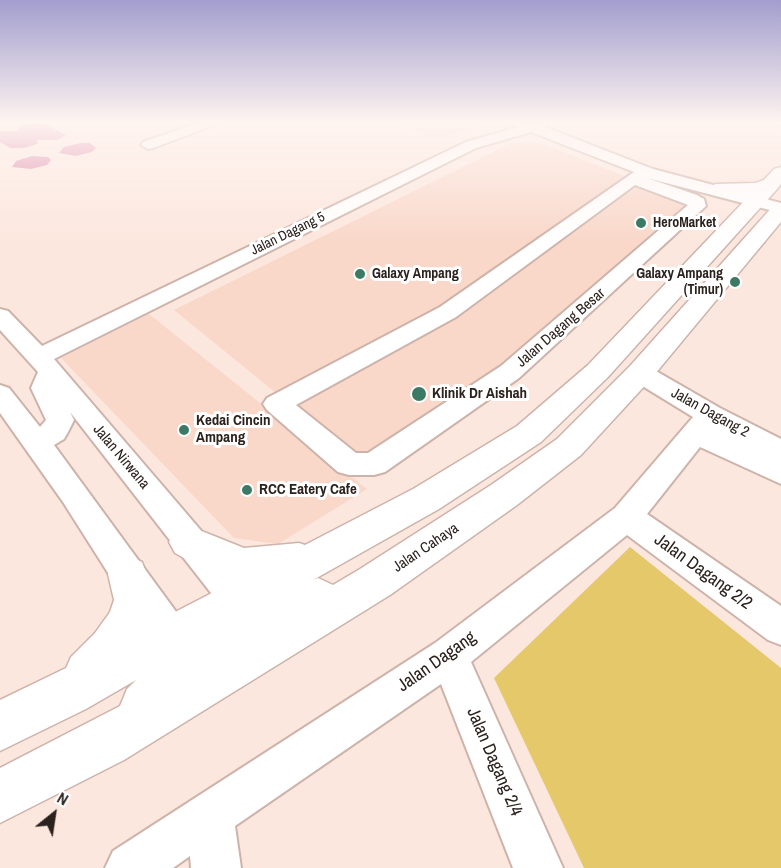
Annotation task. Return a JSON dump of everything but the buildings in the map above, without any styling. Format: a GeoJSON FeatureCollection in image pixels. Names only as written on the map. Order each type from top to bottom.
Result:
{"type":"FeatureCollection","features":[{"type":"Feature","properties":{"kind":"main road"},"geometry":{"type":"LineString","coordinates":[[719,190],[757,189],[768,198]]}},
{"type":"Feature","properties":{"kind":"main road"},"geometry":{"type":"LineString","coordinates":[[719,190],[741,206],[768,198]]}},
{"type":"Feature","properties":{"kind":"main road"},"geometry":{"type":"LineString","coordinates":[[0,726],[207,624],[319,557],[426,499],[529,434],[598,371],[768,198]]}},
{"type":"Feature","properties":{"kind":"main road","name":"Jalan Cahaya"},"geometry":{"type":"LineString","coordinates":[[0,796],[106,742],[375,582],[504,495],[569,447],[640,373],[768,198]]}},
{"type":"Feature","properties":{"kind":"main road"},"geometry":{"type":"LineString","coordinates":[[189,542],[220,558],[244,565],[319,557]]}},
{"type":"Feature","properties":{"kind":"main road"},"geometry":{"type":"LineString","coordinates":[[69,692],[111,648],[128,622],[135,600],[128,574]]}},
{"type":"Feature","properties":{"kind":"main road"},"geometry":{"type":"LineString","coordinates":[[106,742],[162,688],[207,624],[274,615],[319,596],[375,582]]}},
{"type":"Feature","properties":{"kind":"street","name":"Jalan Dagang 5"},"geometry":{"type":"LineString","coordinates":[[45,364],[437,163]]}},
{"type":"Feature","properties":{"kind":"street"},"geometry":{"type":"LineString","coordinates":[[612,163],[640,176],[719,190]]}},
{"type":"Feature","properties":{"kind":"street"},"geometry":{"type":"LineString","coordinates":[[638,163],[719,190]]}},
{"type":"Feature","properties":{"kind":"street","name":"Jalan Dagang Besar"},"geometry":{"type":"LineString","coordinates":[[640,176],[691,199],[698,203],[698,206],[510,372],[374,464],[349,464],[276,404],[448,312],[640,176]]}},
{"type":"Feature","properties":{"kind":"street"},"geometry":{"type":"LineString","coordinates":[[768,198],[781,202]]}},
{"type":"Feature","properties":{"kind":"street","name":"Jalan Nirwana"},"geometry":{"type":"LineString","coordinates":[[0,316],[45,364],[189,542],[207,624]]}},
{"type":"Feature","properties":{"kind":"street"},"geometry":{"type":"LineString","coordinates":[[36,442],[54,432],[60,420],[44,388],[45,364]]}},
{"type":"Feature","properties":{"kind":"street","name":"Jalan Dagang 2"},"geometry":{"type":"LineString","coordinates":[[640,373],[703,424],[781,451]]}},
{"type":"Feature","properties":{"kind":"street"},"geometry":{"type":"LineString","coordinates":[[0,394],[128,574],[207,624]]}},
{"type":"Feature","properties":{"kind":"street"},"geometry":{"type":"LineString","coordinates":[[703,424],[781,473]]}},
{"type":"Feature","properties":{"kind":"street","name":"Jalan Dagang"},"geometry":{"type":"LineString","coordinates":[[130,868],[449,656],[626,517],[703,424]]}},
{"type":"Feature","properties":{"kind":"street","name":"Jalan Dagang 2/2"},"geometry":{"type":"LineString","coordinates":[[626,517],[781,628]]}},
{"type":"Feature","properties":{"kind":"street","name":"Jalan Dagang 2/4"},"geometry":{"type":"LineString","coordinates":[[449,656],[538,868]]}},
{"type":"Feature","properties":{"kind":"street"},"geometry":{"type":"LineString","coordinates":[[210,814],[216,868]]}},
{"type":"Feature","properties":{"kind":"shaded area"},"geometry":{"type":"Polygon","coordinates":[[[15,163],[49,163],[31,169],[12,167],[15,163]]]}},
{"type":"Feature","properties":{"kind":"shaded area"},"geometry":{"type":"Polygon","coordinates":[[[472,163],[590,163],[693,203],[505,367],[370,457],[356,458],[174,310],[472,163]]]}},
{"type":"Feature","properties":{"kind":"shaded area"},"geometry":{"type":"Polygon","coordinates":[[[149,314],[367,489],[278,544],[234,538],[61,358],[149,314]]]}},
{"type":"Feature","properties":{"kind":"shaded area"},"geometry":{"type":"Polygon","coordinates":[[[630,547],[781,668],[781,868],[584,868],[494,678],[630,547]]]}},
{"type":"Feature","properties":{"kind":"place","name":"HeroMarket"},"geometry":{"type":"Point","coordinates":[641,223]}},
{"type":"Feature","properties":{"kind":"place","name":"Galaxy Ampang"},"geometry":{"type":"Point","coordinates":[360,274]}},
{"type":"Feature","properties":{"kind":"place","name":"Galaxy Ampang (Timur)"},"geometry":{"type":"Point","coordinates":[735,282]}},
{"type":"Feature","properties":{"kind":"place","name":"Klinik Dr Aishah"},"geometry":{"type":"Point","coordinates":[419,394]}},
{"type":"Feature","properties":{"kind":"place","name":"Kedai Cincin Ampang"},"geometry":{"type":"Point","coordinates":[184,430]}},
{"type":"Feature","properties":{"kind":"place","name":"RCC Eatery Cafe"},"geometry":{"type":"Point","coordinates":[247,490]}}]}
